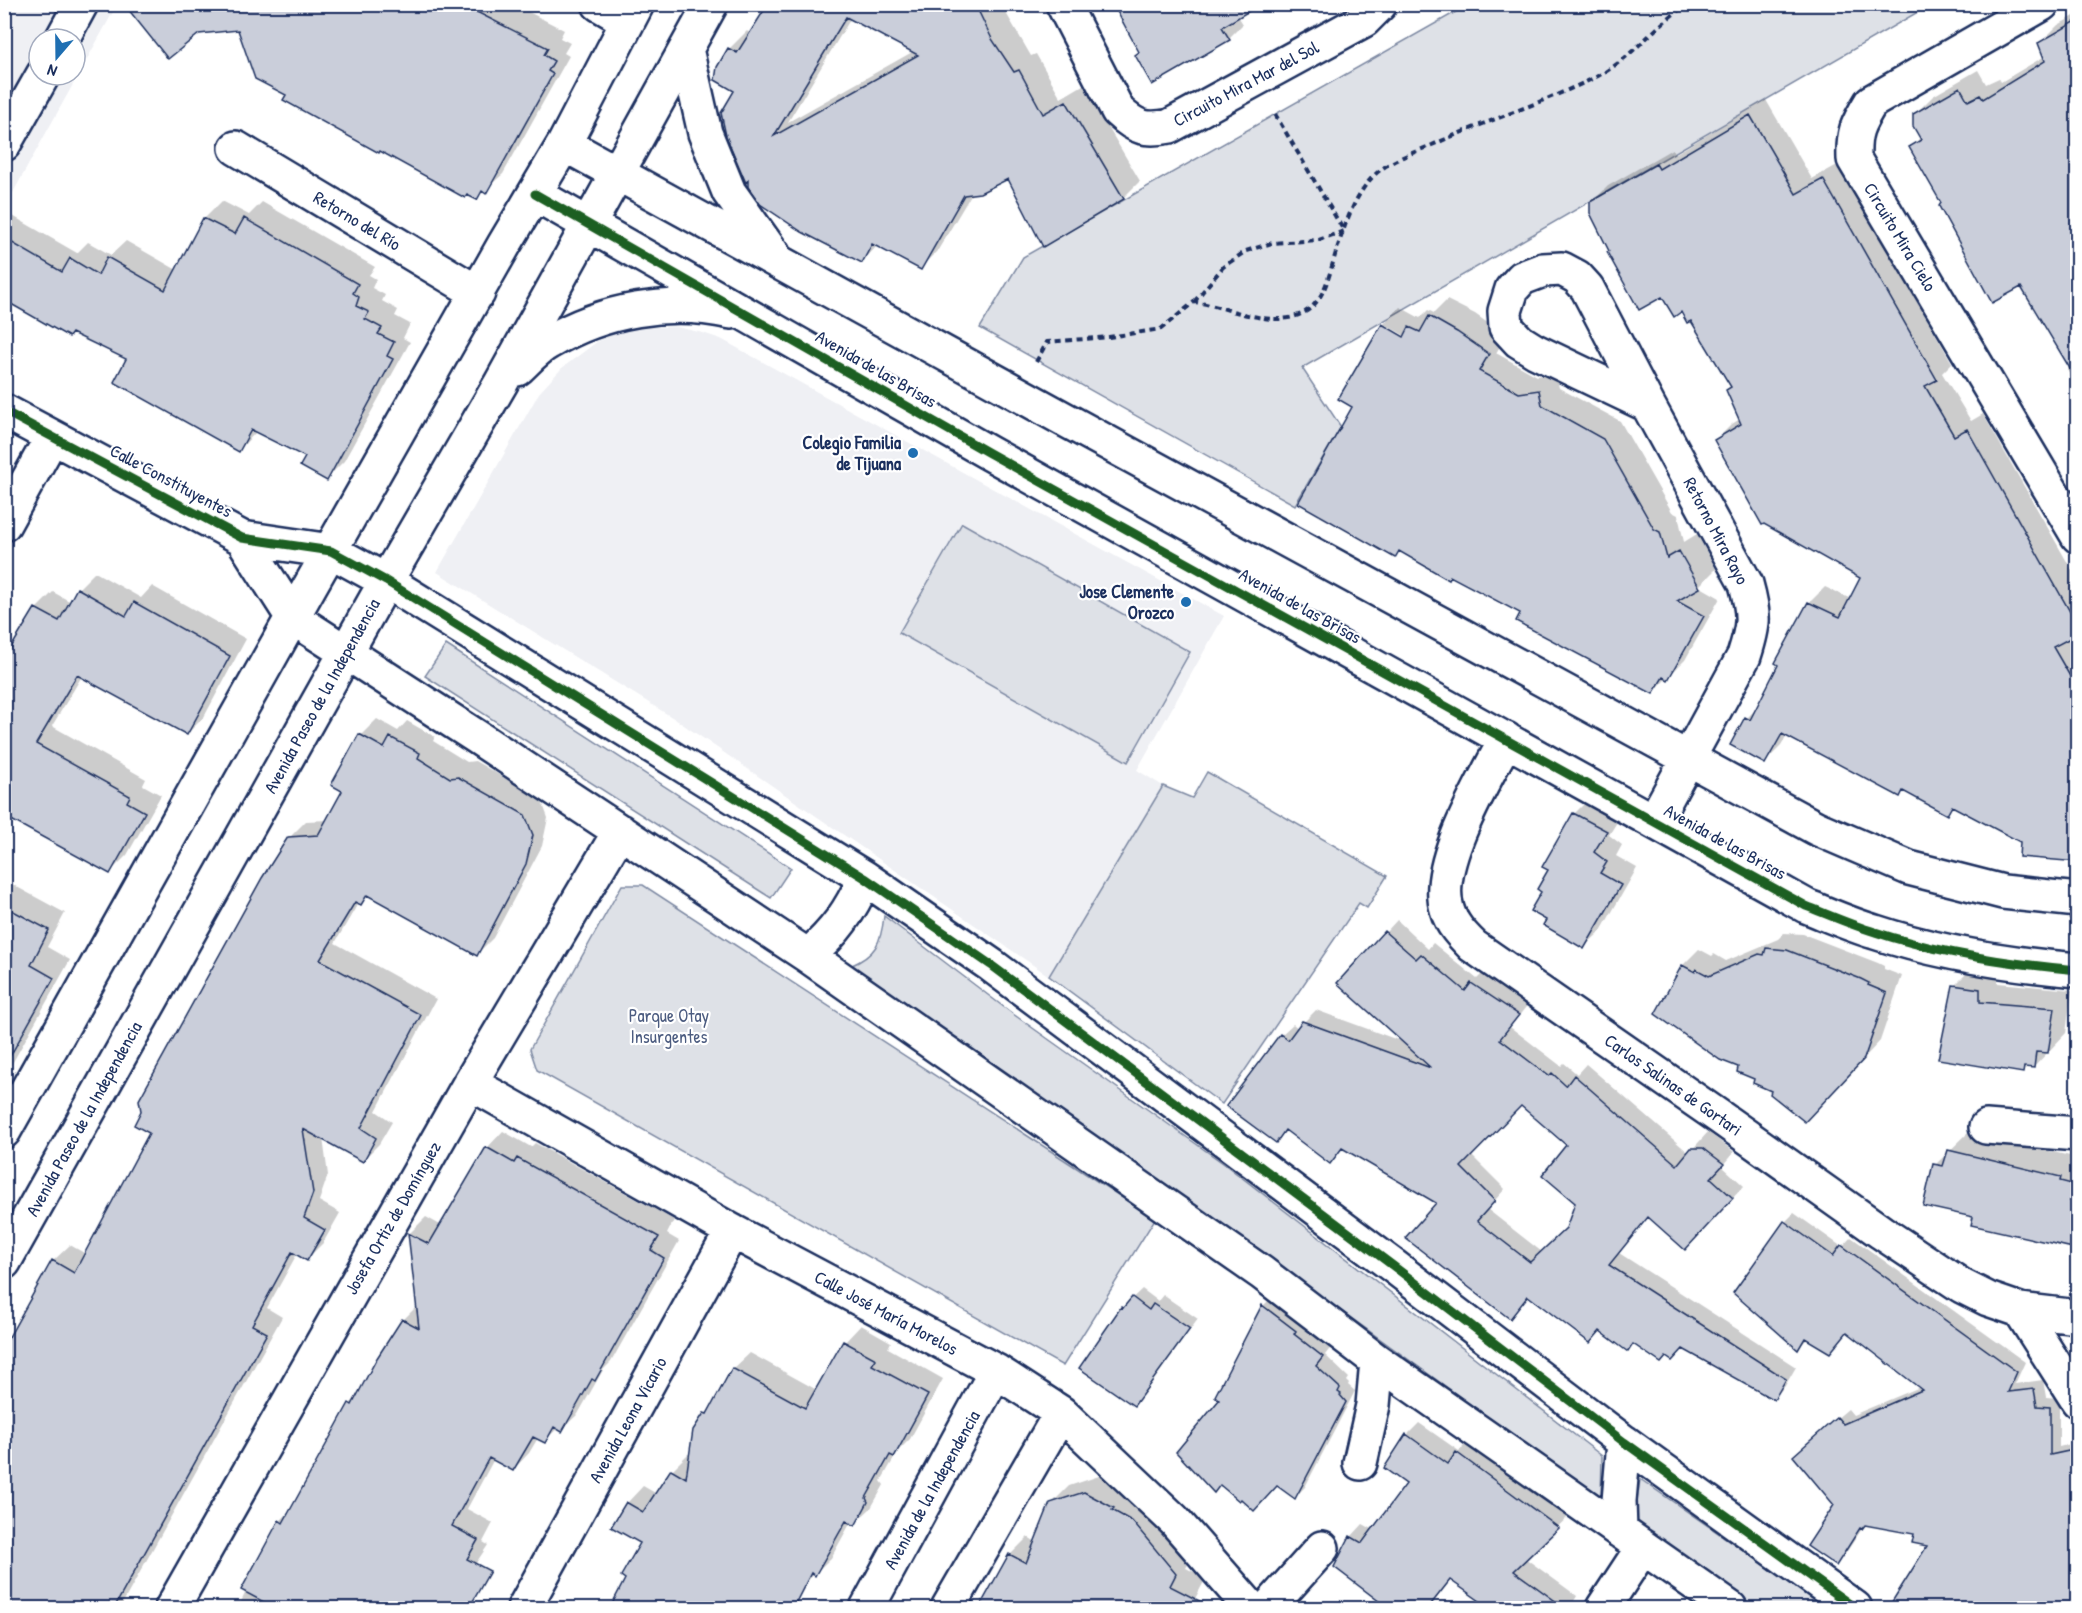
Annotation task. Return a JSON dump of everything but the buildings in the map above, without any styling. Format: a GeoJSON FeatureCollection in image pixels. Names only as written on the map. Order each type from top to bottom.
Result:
{"type":"FeatureCollection","features":[{"type":"Feature","properties":{"kind":"street"},"geometry":{"type":"LineString","coordinates":[[69,27],[81,4]]}},
{"type":"Feature","properties":{"kind":"street"},"geometry":{"type":"LineString","coordinates":[[4,1131],[564,144],[632,13],[598,4]]}},
{"type":"Feature","properties":{"kind":"street","name":"Avenida Paseo de la Independencia"},"geometry":{"type":"LineString","coordinates":[[6,1254],[386,581],[501,384],[711,4]]}},
{"type":"Feature","properties":{"kind":"street","name":"Circuito Mira Mar del Sol"},"geometry":{"type":"LineString","coordinates":[[1063,4],[1118,111],[1128,121],[1140,127],[1155,129],[1170,126],[1364,20],[1380,4]]}},
{"type":"Feature","properties":{"kind":"street","name":"Circuito Mira Cielo"},"geometry":{"type":"LineString","coordinates":[[2042,4],[1871,102],[1860,119],[1853,138],[1854,159],[2078,536]]}},
{"type":"Feature","properties":{"kind":"street"},"geometry":{"type":"LineString","coordinates":[[686,49],[705,133],[729,192],[777,260]]}},
{"type":"Feature","properties":{"kind":"street"},"geometry":{"type":"LineString","coordinates":[[4,144],[36,87]]}},
{"type":"Feature","properties":{"kind":"street"},"geometry":{"type":"LineString","coordinates":[[564,144],[1816,828],[1909,868],[2003,892],[2078,900]]}},
{"type":"Feature","properties":{"kind":"street","name":"Retorno del Río"},"geometry":{"type":"LineString","coordinates":[[236,148],[478,293]]}},
{"type":"Feature","properties":{"kind":"street","name":"Avenida de las Brisas"},"geometry":{"type":"LineString","coordinates":[[535,194],[989,453],[1806,906],[1874,932],[1945,952],[2016,965],[2078,970]]}},
{"type":"Feature","properties":{"kind":"street","name":"Retorno Mira Rayo"},"geometry":{"type":"LineString","coordinates":[[1648,405],[1535,351],[1519,341],[1506,327],[1505,311],[1512,290],[1522,278],[1543,270],[1562,269],[1577,277],[1587,288],[1746,584],[1753,607],[1753,628],[1744,656],[1654,821]]}},
{"type":"Feature","properties":{"kind":"street"},"geometry":{"type":"LineString","coordinates":[[501,384],[547,342],[586,323],[623,311],[661,306],[707,307],[753,317]]}},
{"type":"Feature","properties":{"kind":"street","name":"Calle Constituyentes"},"geometry":{"type":"LineString","coordinates":[[4,411],[242,538],[332,551]]}},
{"type":"Feature","properties":{"kind":"street"},"geometry":{"type":"LineString","coordinates":[[4,524],[52,437]]}},
{"type":"Feature","properties":{"kind":"street","name":"Calle Constituyentes"},"geometry":{"type":"LineString","coordinates":[[242,538],[293,618]]}},
{"type":"Feature","properties":{"kind":"street"},"geometry":{"type":"LineString","coordinates":[[332,551],[386,581],[865,878],[992,965],[1624,1442],[1855,1608]]}},
{"type":"Feature","properties":{"kind":"street"},"geometry":{"type":"LineString","coordinates":[[293,618],[808,956],[1262,1273],[1377,1360],[1730,1608]]}},
{"type":"Feature","properties":{"kind":"street","name":"Carlos Salinas de Gortari"},"geometry":{"type":"LineString","coordinates":[[1506,739],[1458,835],[1447,866],[1443,884],[1444,897],[1452,922],[1462,935],[1473,946],[1881,1232],[1962,1286],[1988,1299],[2020,1310],[2078,1317]]}},
{"type":"Feature","properties":{"kind":"street","name":"Josefa Ortiz de Domínguez"},"geometry":{"type":"LineString","coordinates":[[172,1608],[470,1083],[620,831]]}},
{"type":"Feature","properties":{"kind":"street"},"geometry":{"type":"LineString","coordinates":[[808,956],[830,937],[858,894],[865,878]]}},
{"type":"Feature","properties":{"kind":"street","name":"Calle José María Morelos"},"geometry":{"type":"LineString","coordinates":[[470,1083],[732,1231],[996,1371],[1061,1413],[1174,1520],[1251,1608]]}},
{"type":"Feature","properties":{"kind":"street"},"geometry":{"type":"LineString","coordinates":[[1986,1127],[2078,1134]]}},
{"type":"Feature","properties":{"kind":"street","name":"Avenida Leona Vicario"},"geometry":{"type":"LineString","coordinates":[[524,1608],[732,1231]]}},
{"type":"Feature","properties":{"kind":"street"},"geometry":{"type":"LineString","coordinates":[[2020,1310],[2078,1401]]}},
{"type":"Feature","properties":{"kind":"street"},"geometry":{"type":"LineString","coordinates":[[1360,1463],[1373,1406],[1377,1360]]}},
{"type":"Feature","properties":{"kind":"street","name":"Avenida de la Independencia"},"geometry":{"type":"LineString","coordinates":[[867,1608],[996,1371]]}},
{"type":"Feature","properties":{"kind":"street"},"geometry":{"type":"LineString","coordinates":[[948,1608],[1061,1413]]}},
{"type":"Feature","properties":{"kind":"street"},"geometry":{"type":"LineString","coordinates":[[1603,1608],[1632,1539],[1619,1501],[1624,1442]]}},
{"type":"Feature","properties":{"kind":"street"},"geometry":{"type":"LineString","coordinates":[[1268,1608],[1322,1548]]}},
{"type":"Feature","properties":{"kind":"path"},"geometry":{"type":"LineString","coordinates":[[1194,302],[1213,304],[1238,313],[1261,317],[1288,319],[1306,312],[1330,279],[1344,231],[1360,191],[1380,170],[1401,158],[1596,77],[1617,65],[1688,4]]}},
{"type":"Feature","properties":{"kind":"path"},"geometry":{"type":"LineString","coordinates":[[1275,114],[1344,231]]}},
{"type":"Feature","properties":{"kind":"path"},"geometry":{"type":"LineString","coordinates":[[1019,394],[1047,342],[1109,337],[1161,329],[1194,302],[1223,267],[1246,251],[1272,243],[1319,240],[1344,231]]}},
{"type":"Feature","properties":{"kind":"shaded area"},"geometry":{"type":"Polygon","coordinates":[[[5,5],[117,5],[87,59],[87,27],[27,27],[27,87],[72,87],[5,207],[5,5]]]}},
{"type":"Feature","properties":{"kind":"shaded area"},"geometry":{"type":"Polygon","coordinates":[[[677,327],[721,339],[1224,616],[1137,770],[1163,786],[1049,976],[675,719],[437,572],[539,393],[562,368],[598,341],[624,329],[677,327]]]}},
{"type":"Feature","properties":{"kind":"green space"},"geometry":{"type":"Polygon","coordinates":[[[1468,5],[1930,5],[1302,368],[1341,427],[1295,505],[980,328],[1023,257],[1468,5]]]}},
{"type":"Feature","properties":{"kind":"green space"},"geometry":{"type":"Polygon","coordinates":[[[962,523],[1190,652],[1128,762],[899,633],[962,523]]]}},
{"type":"Feature","properties":{"kind":"green space"},"geometry":{"type":"Polygon","coordinates":[[[446,645],[791,868],[771,898],[425,676],[446,645]]]}},
{"type":"Feature","properties":{"kind":"green space"},"geometry":{"type":"Polygon","coordinates":[[[1207,772],[1387,876],[1367,908],[1359,903],[1222,1104],[1049,976],[1163,786],[1192,798],[1207,772]]]}},
{"type":"Feature","properties":{"kind":"green space","name":"Parque Otay Insurgentes"},"geometry":{"type":"Polygon","coordinates":[[[622,885],[643,885],[1155,1219],[1063,1366],[537,1070],[530,1049],[622,885]]]}},
{"type":"Feature","properties":{"kind":"green space"},"geometry":{"type":"Polygon","coordinates":[[[884,916],[1013,1014],[1223,1163],[1602,1456],[1601,1499],[1246,1242],[850,966],[866,957],[876,947],[884,916]]]}},
{"type":"Feature","properties":{"kind":"green space"},"geometry":{"type":"Polygon","coordinates":[[[1640,1479],[1827,1608],[1753,1608],[1634,1524],[1640,1479]]]}},
{"type":"Feature","properties":{"kind":"cycle path"},"geometry":{"type":"LineString","coordinates":[[535,194],[989,453],[1806,906],[1900,940],[1950,952],[2026,965],[2078,970]]}},
{"type":"Feature","properties":{"kind":"cycle path"},"geometry":{"type":"LineString","coordinates":[[4,411],[242,538],[331,551],[386,581],[865,878],[991,965],[1624,1442],[1855,1608]]}},
{"type":"Feature","properties":{"kind":"place","name":"Colegio Familia de Tijuana"},"geometry":{"type":"Point","coordinates":[913,453]}},
{"type":"Feature","properties":{"kind":"place","name":"Jose Clemente Orozco"},"geometry":{"type":"Point","coordinates":[1186,602]}}]}
